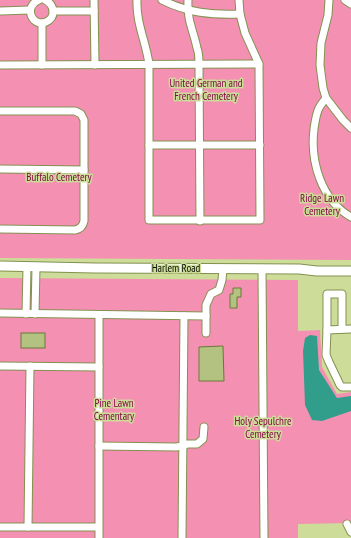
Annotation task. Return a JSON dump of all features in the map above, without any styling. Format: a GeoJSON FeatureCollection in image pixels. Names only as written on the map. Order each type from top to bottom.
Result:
{"type":"FeatureCollection","features":[{"type":"Feature","properties":{"kind":"main road","name":"Harlem Road"},"geometry":{"type":"LineString","coordinates":[[0,266],[299,269],[351,271]]}},
{"type":"Feature","properties":{"kind":"street"},"geometry":{"type":"LineString","coordinates":[[39,0],[31,6],[30,14],[32,18],[42,23],[50,19],[53,11],[51,4],[45,0]]}},
{"type":"Feature","properties":{"kind":"street"},"geometry":{"type":"LineString","coordinates":[[94,0],[95,65]]}},
{"type":"Feature","properties":{"kind":"street"},"geometry":{"type":"LineString","coordinates":[[137,0],[139,27],[148,55],[149,64],[149,220],[260,220],[259,64],[245,33],[240,14],[239,0]]}},
{"type":"Feature","properties":{"kind":"street"},"geometry":{"type":"LineString","coordinates":[[162,0],[174,6],[201,13],[225,15],[240,14]]}},
{"type":"Feature","properties":{"kind":"street"},"geometry":{"type":"LineString","coordinates":[[188,0],[189,22],[197,46],[199,64],[200,221]]}},
{"type":"Feature","properties":{"kind":"street"},"geometry":{"type":"LineString","coordinates":[[329,0],[320,65],[323,88],[326,98],[351,128]]}},
{"type":"Feature","properties":{"kind":"street"},"geometry":{"type":"LineString","coordinates":[[345,0],[351,4]]}},
{"type":"Feature","properties":{"kind":"street"},"geometry":{"type":"LineString","coordinates":[[0,11],[30,10]]}},
{"type":"Feature","properties":{"kind":"street"},"geometry":{"type":"LineString","coordinates":[[53,11],[94,11]]}},
{"type":"Feature","properties":{"kind":"street"},"geometry":{"type":"LineString","coordinates":[[42,23],[42,65]]}},
{"type":"Feature","properties":{"kind":"street"},"geometry":{"type":"LineString","coordinates":[[0,65],[259,64]]}},
{"type":"Feature","properties":{"kind":"street"},"geometry":{"type":"LineString","coordinates":[[326,98],[319,108],[315,122],[313,138],[316,163],[320,179],[327,194],[337,207],[351,217]]}},
{"type":"Feature","properties":{"kind":"street"},"geometry":{"type":"LineString","coordinates":[[0,111],[75,111],[79,112],[83,116],[84,120],[84,221],[81,228],[75,230],[0,229]]}},
{"type":"Feature","properties":{"kind":"street"},"geometry":{"type":"LineString","coordinates":[[149,145],[260,145]]}},
{"type":"Feature","properties":{"kind":"street"},"geometry":{"type":"LineString","coordinates":[[0,169],[84,170]]}},
{"type":"Feature","properties":{"kind":"street"},"geometry":{"type":"LineString","coordinates":[[26,314],[32,267]]}},
{"type":"Feature","properties":{"kind":"street"},"geometry":{"type":"LineString","coordinates":[[32,267],[35,314]]}},
{"type":"Feature","properties":{"kind":"street"},"geometry":{"type":"LineString","coordinates":[[206,333],[206,305],[211,294],[218,290],[222,280],[223,269]]}},
{"type":"Feature","properties":{"kind":"street"},"geometry":{"type":"LineString","coordinates":[[262,269],[264,538]]}},
{"type":"Feature","properties":{"kind":"street"},"geometry":{"type":"LineString","coordinates":[[342,329],[342,294],[327,294],[326,354],[340,385],[342,387],[351,387]]}},
{"type":"Feature","properties":{"kind":"street"},"geometry":{"type":"LineString","coordinates":[[0,313],[206,316]]}},
{"type":"Feature","properties":{"kind":"street"},"geometry":{"type":"LineString","coordinates":[[99,315],[99,538]]}},
{"type":"Feature","properties":{"kind":"street"},"geometry":{"type":"LineString","coordinates":[[182,538],[184,316]]}},
{"type":"Feature","properties":{"kind":"street"},"geometry":{"type":"LineString","coordinates":[[327,330],[351,329]]}},
{"type":"Feature","properties":{"kind":"street"},"geometry":{"type":"LineString","coordinates":[[0,366],[99,367]]}},
{"type":"Feature","properties":{"kind":"street"},"geometry":{"type":"LineString","coordinates":[[28,527],[30,366]]}},
{"type":"Feature","properties":{"kind":"street"},"geometry":{"type":"LineString","coordinates":[[99,446],[183,446],[187,444],[197,444],[203,438],[204,427]]}},
{"type":"Feature","properties":{"kind":"street"},"geometry":{"type":"LineString","coordinates":[[347,524],[351,532]]}},
{"type":"Feature","properties":{"kind":"street"},"geometry":{"type":"LineString","coordinates":[[0,527],[98,527]]}},
{"type":"Feature","properties":{"kind":"green space","name":"United German and French Cemetery"},"geometry":{"type":"Polygon","coordinates":[[[0,0],[351,0],[351,260],[0,258],[0,0]]]}},
{"type":"Feature","properties":{"kind":"green space","name":"Pine Lawn Cementary"},"geometry":{"type":"Polygon","coordinates":[[[0,278],[298,280],[298,331],[320,330],[322,367],[337,394],[351,392],[351,523],[298,524],[298,538],[0,538],[0,278]]]}},
{"type":"Feature","properties":{"kind":"water"},"geometry":{"type":"Polygon","coordinates":[[[310,335],[317,336],[319,370],[337,398],[351,396],[351,411],[322,421],[312,420],[305,405],[303,351],[305,338],[310,335]]]}},
{"type":"Feature","properties":{"kind":"building"},"geometry":{"type":"Polygon","coordinates":[[[233,288],[241,288],[241,297],[237,297],[237,308],[230,308],[230,294],[233,294],[233,288]]]}},
{"type":"Feature","properties":{"kind":"building"},"geometry":{"type":"Polygon","coordinates":[[[21,333],[45,333],[45,348],[21,348],[21,333]]]}},
{"type":"Feature","properties":{"kind":"building"},"geometry":{"type":"Polygon","coordinates":[[[223,346],[224,381],[199,381],[199,347],[223,346]]]}},
{"type":"Feature","properties":{"kind":"park label","name":"Buffalo Cemetery"},"geometry":{"type":"Point","coordinates":[59,177]}},
{"type":"Feature","properties":{"kind":"park label","name":"Ridge Lawn Cemetery"},"geometry":{"type":"Point","coordinates":[322,204]}},
{"type":"Feature","properties":{"kind":"park label","name":"Holy Sepulchre Cemetery"},"geometry":{"type":"Point","coordinates":[263,427]}}]}
